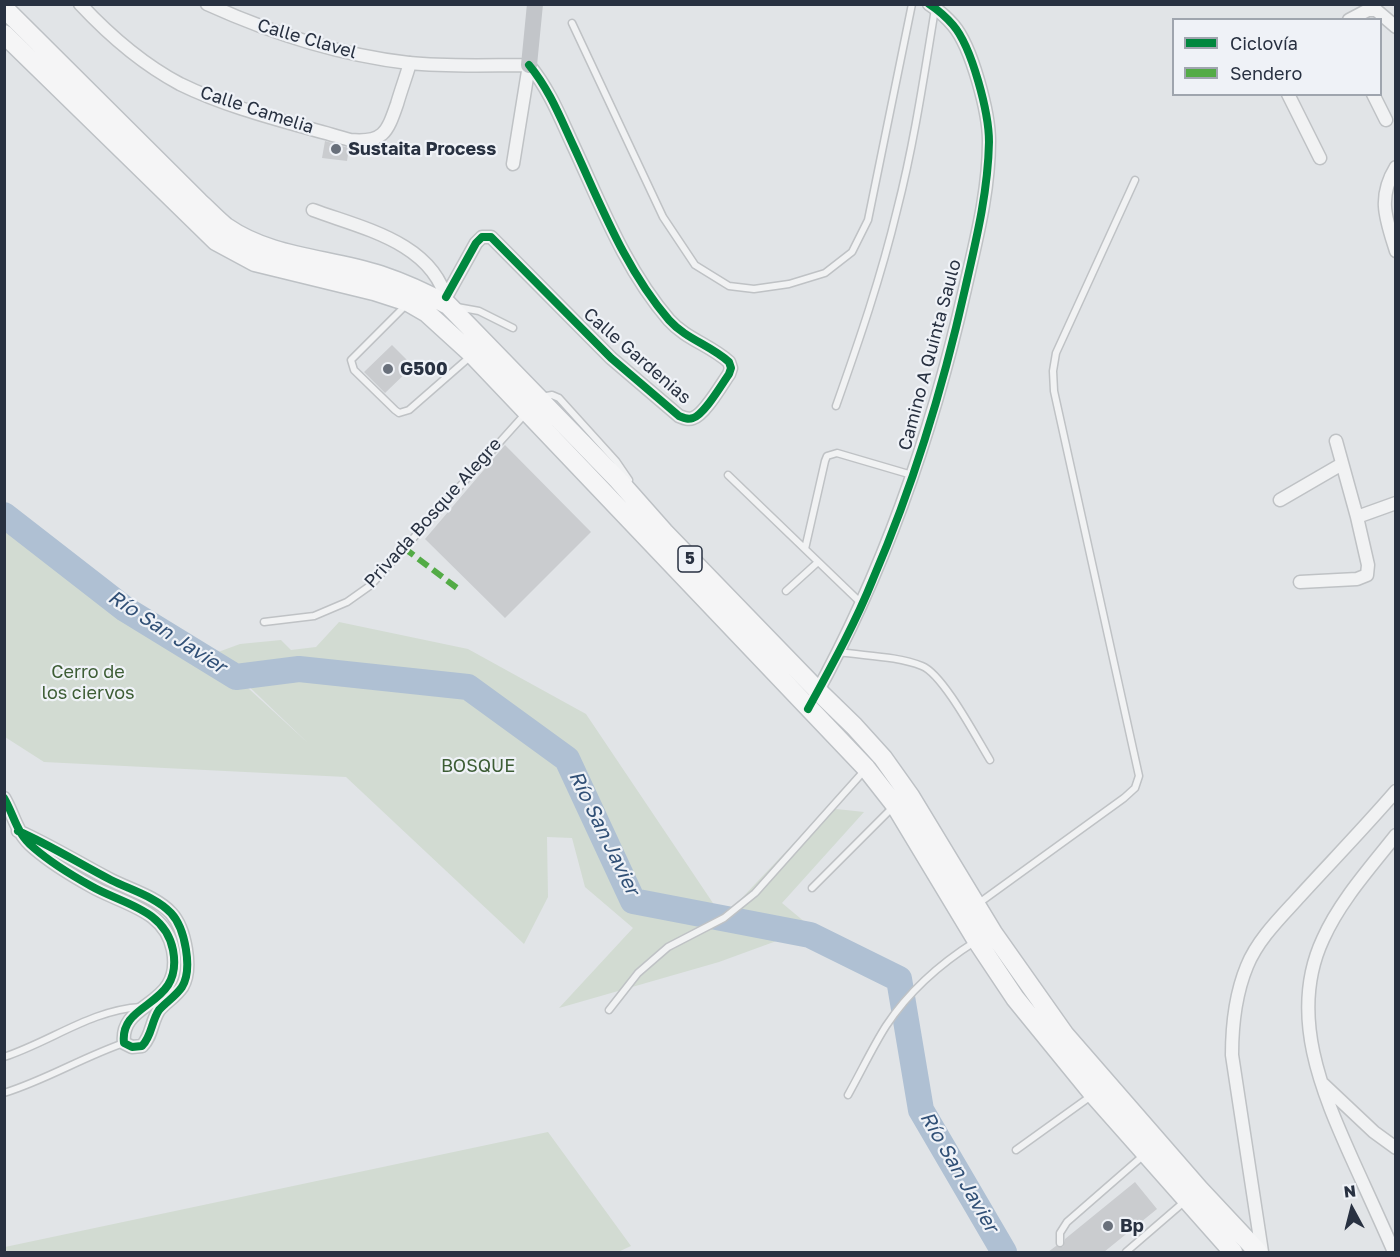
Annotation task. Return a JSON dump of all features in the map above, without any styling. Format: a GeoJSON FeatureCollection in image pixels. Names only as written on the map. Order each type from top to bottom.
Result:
{"type":"FeatureCollection","features":[{"type":"Feature","properties":{"kind":"main road","name":"5"},"geometry":{"type":"LineString","coordinates":[[4,8],[227,227],[264,246],[287,254],[378,274],[447,301],[533,405],[808,709],[866,768],[895,805],[977,941],[1015,998],[1094,1095],[1152,1148]]}},
{"type":"Feature","properties":{"kind":"main road","name":"5"},"geometry":{"type":"LineString","coordinates":[[4,34],[216,241],[255,262],[374,291],[408,302],[427,313],[618,480],[664,532],[883,758],[910,796],[976,905],[1031,988],[1152,1148],[1192,1195],[1233,1252]]}},
{"type":"Feature","properties":{"kind":"main road","name":"5"},"geometry":{"type":"LineString","coordinates":[[1192,1195],[1260,1252]]}},
{"type":"Feature","properties":{"kind":"street","name":"Calle Camelia"},"geometry":{"type":"LineString","coordinates":[[80,4],[120,43],[179,83],[216,99],[350,140],[366,141],[380,136],[389,127],[410,63]]}},
{"type":"Feature","properties":{"kind":"street","name":"Calle Clavel"},"geometry":{"type":"LineString","coordinates":[[207,4],[241,20],[363,56],[410,63],[529,65]]}},
{"type":"Feature","properties":{"kind":"street"},"geometry":{"type":"LineString","coordinates":[[513,164],[529,65],[535,4]]}},
{"type":"Feature","properties":{"kind":"street","name":"Camino A Quinta Saulo"},"geometry":{"type":"LineString","coordinates":[[808,709],[862,604],[912,475],[954,339],[980,224],[987,181],[989,139],[981,93],[968,54],[955,27],[932,6]]}},
{"type":"Feature","properties":{"kind":"street"},"geometry":{"type":"LineString","coordinates":[[1353,18],[1368,10],[1376,10],[1395,27]]}},
{"type":"Feature","properties":{"kind":"street","name":"Calle Gardenias"},"geometry":{"type":"LineString","coordinates":[[447,301],[476,243],[482,237],[491,237],[611,358],[679,416],[687,419],[695,418],[701,413],[729,374],[731,368],[729,362],[681,332],[668,319],[636,275],[620,248],[549,93],[529,65]]}},
{"type":"Feature","properties":{"kind":"street"},"geometry":{"type":"LineString","coordinates":[[1289,96],[1320,158]]}},
{"type":"Feature","properties":{"kind":"street"},"geometry":{"type":"LineString","coordinates":[[1374,96],[1386,120]]}},
{"type":"Feature","properties":{"kind":"street"},"geometry":{"type":"LineString","coordinates":[[1395,167],[1386,186],[1383,201],[1395,251]]}},
{"type":"Feature","properties":{"kind":"street"},"geometry":{"type":"LineString","coordinates":[[313,210],[397,242],[419,256],[435,275],[447,301]]}},
{"type":"Feature","properties":{"kind":"street"},"geometry":{"type":"LineString","coordinates":[[1300,582],[1357,579],[1367,574],[1368,565],[1357,517],[1336,441]]}},
{"type":"Feature","properties":{"kind":"street"},"geometry":{"type":"LineString","coordinates":[[1280,500],[1342,464]]}},
{"type":"Feature","properties":{"kind":"street"},"geometry":{"type":"LineString","coordinates":[[1357,517],[1395,503]]}},
{"type":"Feature","properties":{"kind":"street"},"geometry":{"type":"LineString","coordinates":[[1260,1252],[1259,1227],[1232,1055],[1232,1023],[1239,989],[1248,963],[1261,943],[1395,791]]}},
{"type":"Feature","properties":{"kind":"street"},"geometry":{"type":"LineString","coordinates":[[4,798],[18,831],[34,848],[90,886],[146,911],[159,920],[168,933],[173,951],[174,968],[170,984],[129,1019],[123,1031],[124,1043],[132,1047],[142,1046],[149,1039],[160,1009],[183,987],[187,970],[186,949],[181,928],[172,914],[155,901],[98,873],[42,841],[18,831]]}},
{"type":"Feature","properties":{"kind":"street"},"geometry":{"type":"LineString","coordinates":[[1394,1252],[1320,1082],[1313,1058],[1309,1029],[1309,999],[1313,970],[1323,940],[1355,887],[1395,835]]}},
{"type":"Feature","properties":{"kind":"street"},"geometry":{"type":"LineString","coordinates":[[1320,1082],[1374,1132],[1395,1148]]}},
{"type":"Feature","properties":{"kind":"lane"},"geometry":{"type":"LineString","coordinates":[[572,23],[663,218],[694,265],[729,286],[754,289],[789,284],[825,273],[852,252],[868,220],[912,4]]}},
{"type":"Feature","properties":{"kind":"lane"},"geometry":{"type":"LineString","coordinates":[[836,406],[870,309],[897,210],[919,109],[932,6]]}},
{"type":"Feature","properties":{"kind":"lane"},"geometry":{"type":"LineString","coordinates":[[976,905],[1124,798],[1135,788],[1139,776],[1054,391],[1053,371],[1056,353],[1135,180]]}},
{"type":"Feature","properties":{"kind":"lane"},"geometry":{"type":"LineString","coordinates":[[447,301],[479,311],[513,328]]}},
{"type":"Feature","properties":{"kind":"lane"},"geometry":{"type":"LineString","coordinates":[[408,302],[351,360],[354,370],[395,410],[404,413],[409,410],[472,354]]}},
{"type":"Feature","properties":{"kind":"lane","name":"Privada Bosque Alegre"},"geometry":{"type":"LineString","coordinates":[[264,622],[314,616],[347,602],[371,585],[533,405]]}},
{"type":"Feature","properties":{"kind":"lane"},"geometry":{"type":"LineString","coordinates":[[805,549],[827,456],[837,453],[912,475]]}},
{"type":"Feature","properties":{"kind":"lane"},"geometry":{"type":"LineString","coordinates":[[728,475],[862,604]]}},
{"type":"Feature","properties":{"kind":"lane"},"geometry":{"type":"LineString","coordinates":[[786,591],[818,562]]}},
{"type":"Feature","properties":{"kind":"lane"},"geometry":{"type":"LineString","coordinates":[[838,652],[906,661],[924,666],[940,680],[990,760]]}},
{"type":"Feature","properties":{"kind":"lane"},"geometry":{"type":"LineString","coordinates":[[838,739],[854,726]]}},
{"type":"Feature","properties":{"kind":"lane"},"geometry":{"type":"LineString","coordinates":[[609,1010],[638,973],[668,947],[724,918],[755,893],[866,768]]}},
{"type":"Feature","properties":{"kind":"lane"},"geometry":{"type":"LineString","coordinates":[[812,888],[895,805]]}},
{"type":"Feature","properties":{"kind":"lane"},"geometry":{"type":"LineString","coordinates":[[848,1095],[886,1026],[903,1002],[948,959],[977,941]]}},
{"type":"Feature","properties":{"kind":"lane"},"geometry":{"type":"LineString","coordinates":[[4,1057],[27,1049],[104,1013],[121,1008],[145,1006]]}},
{"type":"Feature","properties":{"kind":"lane"},"geometry":{"type":"LineString","coordinates":[[4,1093],[124,1043]]}},
{"type":"Feature","properties":{"kind":"lane"},"geometry":{"type":"LineString","coordinates":[[1016,1150],[1094,1095]]}},
{"type":"Feature","properties":{"kind":"lane"},"geometry":{"type":"LineString","coordinates":[[1060,1243],[1060,1233],[1067,1222],[1152,1148]]}},
{"type":"Feature","properties":{"kind":"lane"},"geometry":{"type":"LineString","coordinates":[[1126,1252],[1192,1195]]}},
{"type":"Feature","properties":{"kind":"green space","name":"BOSQUE"},"geometry":{"type":"Polygon","coordinates":[[[4,515],[125,609],[236,677],[309,744],[238,676],[210,655],[240,644],[281,640],[291,650],[316,647],[339,622],[468,649],[586,714],[723,918],[827,808],[864,812],[782,903],[812,928],[719,962],[559,1008],[633,928],[585,887],[572,838],[547,837],[548,897],[524,944],[346,777],[44,762],[5,737],[4,515]]]}},
{"type":"Feature","properties":{"kind":"green space"},"geometry":{"type":"Polygon","coordinates":[[[548,1132],[631,1246],[618,1252],[5,1252],[5,1247],[548,1132]]]}},
{"type":"Feature","properties":{"kind":"building","name":"Sustaita Process"},"geometry":{"type":"Polygon","coordinates":[[[325,141],[349,148],[347,161],[322,158],[325,141]]]}},
{"type":"Feature","properties":{"kind":"building","name":"G500"},"geometry":{"type":"Polygon","coordinates":[[[392,345],[413,366],[385,393],[364,372],[392,345]]]}},
{"type":"Feature","properties":{"kind":"building"},"geometry":{"type":"Polygon","coordinates":[[[505,445],[591,532],[505,618],[425,539],[505,445]]]}},
{"type":"Feature","properties":{"kind":"building","name":"Bp"},"geometry":{"type":"Polygon","coordinates":[[[1135,1182],[1157,1209],[1104,1252],[1048,1252],[1056,1246],[1063,1247],[1065,1239],[1135,1182]]]}},
{"type":"Feature","properties":{"kind":"waterway","name":"Río San Javier"},"geometry":{"type":"LineString","coordinates":[[4,515],[125,609],[236,677],[299,669],[468,687],[567,759],[633,901],[810,935],[899,979],[921,1110],[1004,1252]]}},
{"type":"Feature","properties":{"kind":"marked path"},"geometry":{"type":"LineString","coordinates":[[404,548],[457,588]]}},
{"type":"Feature","properties":{"kind":"cycle path"},"geometry":{"type":"LineString","coordinates":[[808,709],[866,596],[914,472],[947,363],[981,216],[989,142],[983,98],[973,64],[960,35],[953,25],[929,4]]}},
{"type":"Feature","properties":{"kind":"cycle path"},"geometry":{"type":"LineString","coordinates":[[446,297],[476,243],[482,237],[491,237],[611,358],[679,416],[689,419],[697,416],[729,374],[731,368],[729,362],[676,327],[639,280],[615,236],[554,104],[529,65]]}},
{"type":"Feature","properties":{"kind":"cycle path"},"geometry":{"type":"LineString","coordinates":[[4,798],[19,831],[23,837],[34,848],[84,882],[152,916],[168,936],[173,950],[174,969],[169,983],[161,994],[131,1018],[125,1029],[124,1043],[132,1047],[142,1046],[148,1038],[159,1010],[180,990],[185,979],[186,949],[176,920],[165,907],[151,898],[111,880],[53,848],[30,836],[18,831]]}},
{"type":"Feature","properties":{"kind":"place","name":"Sustaita Process"},"geometry":{"type":"Point","coordinates":[336,149]}},
{"type":"Feature","properties":{"kind":"place","name":"G500"},"geometry":{"type":"Point","coordinates":[388,369]}},
{"type":"Feature","properties":{"kind":"place","name":"Bp"},"geometry":{"type":"Point","coordinates":[1108,1226]}},
{"type":"Feature","properties":{"kind":"park label","name":"Cerro de los ciervos"},"geometry":{"type":"Point","coordinates":[88,682]}}]}
